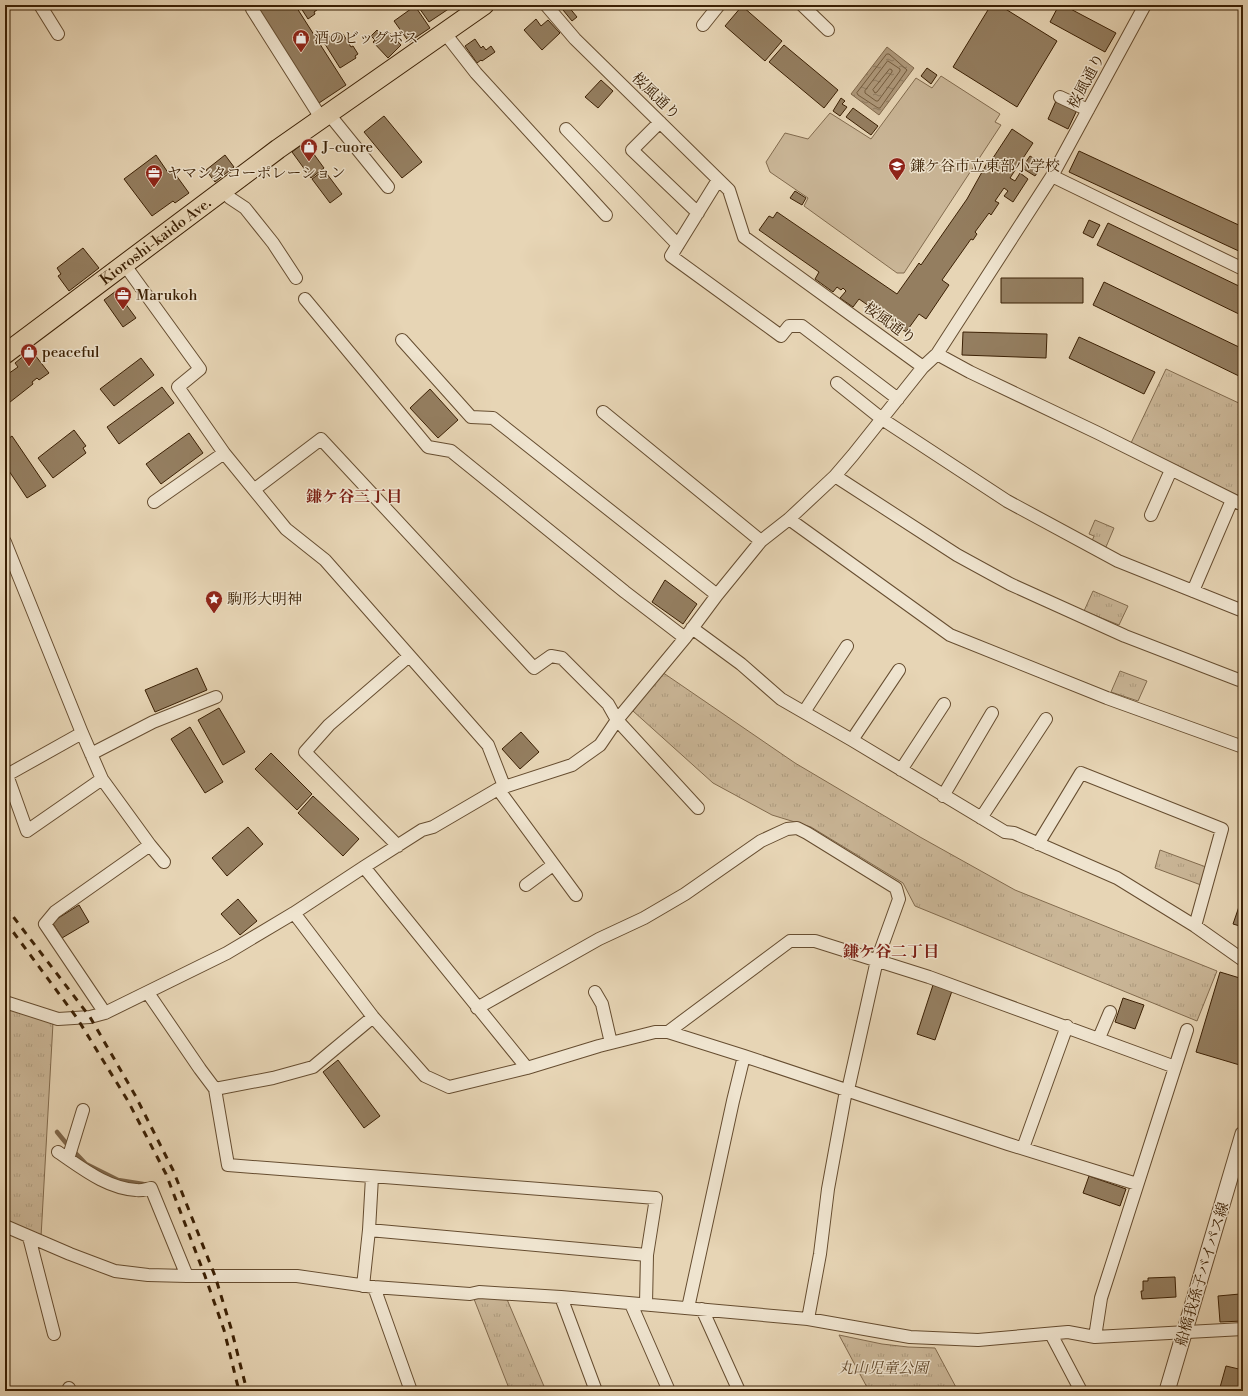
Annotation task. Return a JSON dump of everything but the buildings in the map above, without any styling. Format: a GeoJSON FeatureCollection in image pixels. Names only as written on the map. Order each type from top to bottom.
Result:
{"type":"FeatureCollection","features":[{"type":"Feature","properties":{"kind":"main road","name":"Kioroshi-kaido Ave."},"geometry":{"type":"LineString","coordinates":[[5,354],[325,115],[484,5]]}},
{"type":"Feature","properties":{"kind":"street"},"geometry":{"type":"LineString","coordinates":[[40,5],[58,34]]}},
{"type":"Feature","properties":{"kind":"street"},"geometry":{"type":"LineString","coordinates":[[253,5],[252,9],[325,115],[388,187]]}},
{"type":"Feature","properties":{"kind":"street","name":"桜風通り"},"geometry":{"type":"LineString","coordinates":[[546,5],[575,39],[729,190],[744,237],[923,367],[937,354],[1052,176],[1145,5]]}},
{"type":"Feature","properties":{"kind":"street"},"geometry":{"type":"LineString","coordinates":[[703,25],[719,5]]}},
{"type":"Feature","properties":{"kind":"street"},"geometry":{"type":"LineString","coordinates":[[802,5],[828,30]]}},
{"type":"Feature","properties":{"kind":"street"},"geometry":{"type":"LineString","coordinates":[[444,32],[476,73],[606,215]]}},
{"type":"Feature","properties":{"kind":"street"},"geometry":{"type":"LineString","coordinates":[[1060,97],[1088,110]]}},
{"type":"Feature","properties":{"kind":"street"},"geometry":{"type":"LineString","coordinates":[[660,122],[632,150],[698,213]]}},
{"type":"Feature","properties":{"kind":"street"},"geometry":{"type":"LineString","coordinates":[[566,130],[678,245]]}},
{"type":"Feature","properties":{"kind":"street"},"geometry":{"type":"LineString","coordinates":[[1052,176],[1243,268]]}},
{"type":"Feature","properties":{"kind":"street"},"geometry":{"type":"LineString","coordinates":[[718,180],[671,256],[782,336],[789,326],[802,326],[898,398]]}},
{"type":"Feature","properties":{"kind":"street"},"geometry":{"type":"LineString","coordinates":[[223,190],[230,198],[245,208],[273,243],[296,278]]}},
{"type":"Feature","properties":{"kind":"street"},"geometry":{"type":"LineString","coordinates":[[124,264],[200,369],[178,387],[224,453],[255,489],[286,529],[325,560],[488,745],[501,788],[553,865],[576,895]]}},
{"type":"Feature","properties":{"kind":"street"},"geometry":{"type":"LineString","coordinates":[[305,299],[428,447],[451,451],[685,638]]}},
{"type":"Feature","properties":{"kind":"street"},"geometry":{"type":"LineString","coordinates":[[402,340],[471,416],[493,418],[717,595]]}},
{"type":"Feature","properties":{"kind":"street"},"geometry":{"type":"LineString","coordinates":[[937,354],[970,372],[1098,433],[1243,505]]}},
{"type":"Feature","properties":{"kind":"street"},"geometry":{"type":"LineString","coordinates":[[5,1002],[58,1019],[90,1017],[105,1013],[227,953],[294,913],[422,830],[433,827],[501,788],[572,765],[600,745],[617,720],[685,638],[717,595],[761,541],[835,476],[923,367]]}},
{"type":"Feature","properties":{"kind":"street"},"geometry":{"type":"LineString","coordinates":[[837,383],[882,419],[1007,501],[1118,561],[1243,611]]}},
{"type":"Feature","properties":{"kind":"street"},"geometry":{"type":"LineString","coordinates":[[603,412],[761,541]]}},
{"type":"Feature","properties":{"kind":"street"},"geometry":{"type":"LineString","coordinates":[[255,489],[320,439],[534,668],[551,656],[562,658],[608,704],[617,720],[698,808]]}},
{"type":"Feature","properties":{"kind":"street"},"geometry":{"type":"LineString","coordinates":[[154,502],[224,453]]}},
{"type":"Feature","properties":{"kind":"street"},"geometry":{"type":"LineString","coordinates":[[1151,515],[1171,470]]}},
{"type":"Feature","properties":{"kind":"street"},"geometry":{"type":"LineString","coordinates":[[835,476],[957,555],[1010,584],[1125,636],[1239,680]]}},
{"type":"Feature","properties":{"kind":"street"},"geometry":{"type":"LineString","coordinates":[[1193,591],[1232,500]]}},
{"type":"Feature","properties":{"kind":"street"},"geometry":{"type":"LineString","coordinates":[[789,518],[950,635],[1107,698],[1243,747]]}},
{"type":"Feature","properties":{"kind":"street"},"geometry":{"type":"LineString","coordinates":[[5,542],[102,779],[164,862]]}},
{"type":"Feature","properties":{"kind":"street"},"geometry":{"type":"LineString","coordinates":[[692,628],[740,664],[781,699],[1005,832],[1014,833],[1117,878],[1195,926],[1243,960]]}},
{"type":"Feature","properties":{"kind":"street"},"geometry":{"type":"LineString","coordinates":[[804,712],[847,646]]}},
{"type":"Feature","properties":{"kind":"street"},"geometry":{"type":"LineString","coordinates":[[398,846],[305,752],[329,725],[409,656]]}},
{"type":"Feature","properties":{"kind":"street"},"geometry":{"type":"LineString","coordinates":[[852,740],[899,670]]}},
{"type":"Feature","properties":{"kind":"street"},"geometry":{"type":"LineString","coordinates":[[91,754],[153,722],[216,697]]}},
{"type":"Feature","properties":{"kind":"street"},"geometry":{"type":"LineString","coordinates":[[901,770],[944,704]]}},
{"type":"Feature","properties":{"kind":"street"},"geometry":{"type":"LineString","coordinates":[[943,796],[992,713]]}},
{"type":"Feature","properties":{"kind":"street"},"geometry":{"type":"LineString","coordinates":[[981,818],[1046,719]]}},
{"type":"Feature","properties":{"kind":"street"},"geometry":{"type":"LineString","coordinates":[[82,733],[7,776],[28,831],[102,779]]}},
{"type":"Feature","properties":{"kind":"street"},"geometry":{"type":"LineString","coordinates":[[1038,844],[1081,773],[1222,829],[1195,926]]}},
{"type":"Feature","properties":{"kind":"street"},"geometry":{"type":"LineString","coordinates":[[784,822],[797,828],[896,888],[899,899],[877,960],[848,1090],[845,1096],[828,1189],[820,1254],[808,1319]]}},
{"type":"Feature","properties":{"kind":"street"},"geometry":{"type":"LineString","coordinates":[[477,1008],[599,939],[644,918],[685,894],[761,841],[786,829],[797,828]]}},
{"type":"Feature","properties":{"kind":"street"},"geometry":{"type":"LineString","coordinates":[[105,1013],[45,924],[55,912],[150,845]]}},
{"type":"Feature","properties":{"kind":"street"},"geometry":{"type":"LineString","coordinates":[[526,885],[553,865]]}},
{"type":"Feature","properties":{"kind":"street"},"geometry":{"type":"LineString","coordinates":[[364,867],[527,1068]]}},
{"type":"Feature","properties":{"kind":"street"},"geometry":{"type":"LineString","coordinates":[[294,913],[373,1017],[426,1076],[450,1087],[527,1068],[611,1043],[655,1032],[668,1032],[1137,1184]]}},
{"type":"Feature","properties":{"kind":"street"},"geometry":{"type":"LineString","coordinates":[[668,1032],[790,941],[815,941],[877,960],[1067,1026],[1175,1067]]}},
{"type":"Feature","properties":{"kind":"street"},"geometry":{"type":"LineString","coordinates":[[595,992],[602,1004],[611,1043]]}},
{"type":"Feature","properties":{"kind":"street"},"geometry":{"type":"LineString","coordinates":[[148,993],[200,1069],[215,1088],[228,1165],[656,1198],[647,1255],[646,1304]]}},
{"type":"Feature","properties":{"kind":"street"},"geometry":{"type":"LineString","coordinates":[[1100,1038],[1110,1012]]}},
{"type":"Feature","properties":{"kind":"street"},"geometry":{"type":"LineString","coordinates":[[215,1088],[273,1078],[313,1067],[373,1017]]}},
{"type":"Feature","properties":{"kind":"street"},"geometry":{"type":"LineString","coordinates":[[1023,1148],[1067,1026]]}},
{"type":"Feature","properties":{"kind":"street"},"geometry":{"type":"LineString","coordinates":[[1095,1337],[1101,1298],[1187,1030]]}},
{"type":"Feature","properties":{"kind":"street"},"geometry":{"type":"LineString","coordinates":[[688,1308],[744,1056]]}},
{"type":"Feature","properties":{"kind":"street"},"geometry":{"type":"LineString","coordinates":[[83,1110],[63,1156],[107,1183],[137,1191],[151,1188],[187,1276]]}},
{"type":"Feature","properties":{"kind":"street","name":"船橋我孫子バイパス線"},"geometry":{"type":"LineString","coordinates":[[1167,1391],[1243,1134]]}},
{"type":"Feature","properties":{"kind":"street"},"geometry":{"type":"LineString","coordinates":[[372,1177],[368,1286],[411,1391]]}},
{"type":"Feature","properties":{"kind":"street"},"geometry":{"type":"LineString","coordinates":[[5,1226],[70,1254],[115,1271],[148,1275],[297,1276],[368,1286],[470,1294],[479,1292],[561,1297],[808,1319],[910,1337],[978,1340],[1068,1332],[1095,1337],[1243,1329]]}},
{"type":"Feature","properties":{"kind":"street"},"geometry":{"type":"LineString","coordinates":[[369,1230],[647,1255]]}},
{"type":"Feature","properties":{"kind":"street"},"geometry":{"type":"LineString","coordinates":[[29,1237],[54,1334]]}},
{"type":"Feature","properties":{"kind":"street"},"geometry":{"type":"LineString","coordinates":[[561,1297],[596,1391]]}},
{"type":"Feature","properties":{"kind":"street"},"geometry":{"type":"LineString","coordinates":[[631,1304],[669,1391]]}},
{"type":"Feature","properties":{"kind":"street"},"geometry":{"type":"LineString","coordinates":[[702,1309],[739,1391]]}},
{"type":"Feature","properties":{"kind":"street"},"geometry":{"type":"LineString","coordinates":[[1051,1334],[1081,1391]]}},
{"type":"Feature","properties":{"kind":"green space"},"geometry":{"type":"Polygon","coordinates":[[[941,76],[1000,114],[995,122],[1001,125],[904,273],[897,273],[804,206],[808,198],[770,172],[766,162],[785,133],[808,139],[830,113],[871,139],[916,78],[932,88],[941,76]]]}},
{"type":"Feature","properties":{"kind":"green space"},"geometry":{"type":"Polygon","coordinates":[[[1166,369],[1243,405],[1243,498],[1131,443],[1166,369]]]}},
{"type":"Feature","properties":{"kind":"green space"},"geometry":{"type":"Polygon","coordinates":[[[1095,520],[1114,528],[1106,547],[1092,541],[1094,536],[1089,534],[1095,520]]]}},
{"type":"Feature","properties":{"kind":"green space"},"geometry":{"type":"Polygon","coordinates":[[[1093,591],[1128,606],[1119,625],[1084,611],[1093,591]]]}},
{"type":"Feature","properties":{"kind":"green space"},"geometry":{"type":"Polygon","coordinates":[[[1120,671],[1147,681],[1138,701],[1111,692],[1120,671]]]}},
{"type":"Feature","properties":{"kind":"green space"},"geometry":{"type":"Polygon","coordinates":[[[662,672],[795,763],[920,837],[1015,890],[1217,971],[1197,1021],[915,906],[903,883],[811,827],[772,815],[713,783],[633,711],[662,672]]]}},
{"type":"Feature","properties":{"kind":"green space"},"geometry":{"type":"Polygon","coordinates":[[[1160,850],[1206,867],[1201,885],[1155,868],[1160,850]]]}},
{"type":"Feature","properties":{"kind":"green space"},"geometry":{"type":"Polygon","coordinates":[[[5,1006],[53,1023],[41,1237],[5,1221],[5,1006]]]}},
{"type":"Feature","properties":{"kind":"green space"},"geometry":{"type":"Polygon","coordinates":[[[474,1296],[506,1297],[546,1391],[510,1391],[474,1296]]]}},
{"type":"Feature","properties":{"kind":"green space","name":"丸山児童公園"},"geometry":{"type":"Polygon","coordinates":[[[839,1335],[882,1344],[935,1348],[958,1391],[869,1391],[839,1335]]]}},
{"type":"Feature","properties":{"kind":"water"},"geometry":{"type":"Polygon","coordinates":[[[887,47],[914,68],[879,115],[851,94],[887,47]]]}},
{"type":"Feature","properties":{"kind":"waterway"},"geometry":{"type":"LineString","coordinates":[[57,1132],[86,1164],[118,1180],[143,1184]]}},
{"type":"Feature","properties":{"kind":"railway"},"geometry":{"type":"LineString","coordinates":[[5,906],[90,1017],[135,1095],[173,1170],[215,1276],[231,1328],[247,1391]]}},
{"type":"Feature","properties":{"kind":"railway"},"geometry":{"type":"LineString","coordinates":[[5,921],[77,1018],[128,1101],[166,1174],[224,1330],[239,1391]]}},
{"type":"Feature","properties":{"kind":"place","name":"酒のビッグボス"},"geometry":{"type":"Point","coordinates":[301,53]}},
{"type":"Feature","properties":{"kind":"place","name":"J-cuore"},"geometry":{"type":"Point","coordinates":[309,162]}},
{"type":"Feature","properties":{"kind":"place","name":"鎌ケ谷市立東部小学校"},"geometry":{"type":"Point","coordinates":[897,181]}},
{"type":"Feature","properties":{"kind":"place","name":"ヤマシタコーポレーション"},"geometry":{"type":"Point","coordinates":[154,188]}},
{"type":"Feature","properties":{"kind":"place","name":"Marukoh"},"geometry":{"type":"Point","coordinates":[123,310]}},
{"type":"Feature","properties":{"kind":"place","name":"peaceful"},"geometry":{"type":"Point","coordinates":[29,367]}},
{"type":"Feature","properties":{"kind":"place","name":"駒形大明神"},"geometry":{"type":"Point","coordinates":[214,614]}},
{"type":"Feature","properties":{"kind":"district","name":"鎌ケ谷三丁目"},"geometry":{"type":"Point","coordinates":[354,496]}},
{"type":"Feature","properties":{"kind":"district","name":"鎌ケ谷二丁目"},"geometry":{"type":"Point","coordinates":[891,951]}}]}
